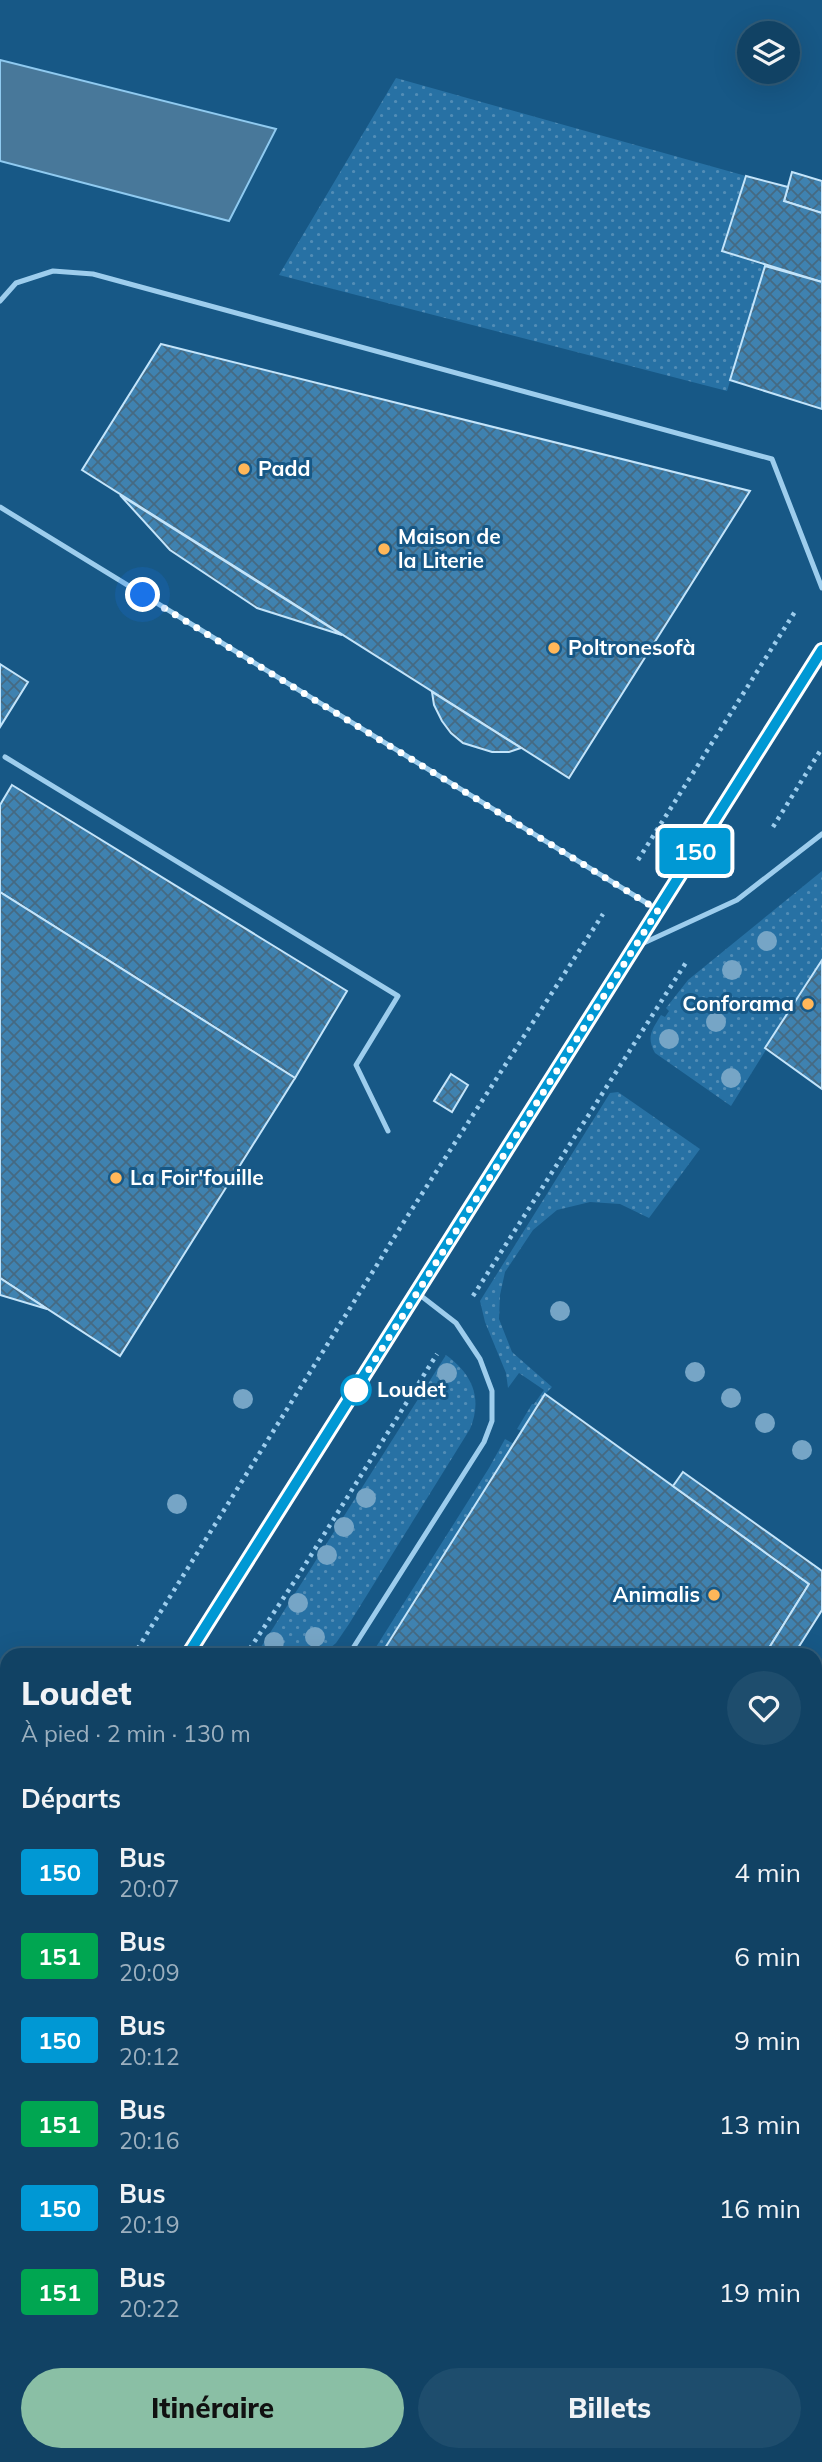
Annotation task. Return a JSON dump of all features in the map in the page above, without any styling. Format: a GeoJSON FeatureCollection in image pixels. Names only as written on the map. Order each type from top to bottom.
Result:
{"type":"FeatureCollection","features":[{"type":"Feature","properties":{"kind":"street"},"geometry":{"type":"LineString","coordinates":[[192,1648],[822,650]]}},
{"type":"Feature","properties":{"kind":"lane"},"geometry":{"type":"LineString","coordinates":[[0,301],[16,283],[53,271],[93,274],[772,459],[822,588]]}},
{"type":"Feature","properties":{"kind":"lane"},"geometry":{"type":"LineString","coordinates":[[0,507],[658,910]]}},
{"type":"Feature","properties":{"kind":"lane"},"geometry":{"type":"LineString","coordinates":[[5,757],[398,996],[356,1065],[388,1131]]}},
{"type":"Feature","properties":{"kind":"lane"},"geometry":{"type":"LineString","coordinates":[[635,947],[737,901],[822,834]]}},
{"type":"Feature","properties":{"kind":"lane"},"geometry":{"type":"LineString","coordinates":[[353,1648],[484,1442],[492,1421],[492,1391],[480,1359],[456,1323],[416,1292]]}},
{"type":"Feature","properties":{"kind":"path"},"geometry":{"type":"LineString","coordinates":[[138,1648],[405,1220],[767,660],[817,576]]}},
{"type":"Feature","properties":{"kind":"path"},"geometry":{"type":"LineString","coordinates":[[767,837],[822,748]]}},
{"type":"Feature","properties":{"kind":"path"},"geometry":{"type":"LineString","coordinates":[[250,1648],[722,908]]}},
{"type":"Feature","properties":{"kind":"shaded area"},"geometry":{"type":"Polygon","coordinates":[[[0,60],[276,129],[229,221],[0,161],[0,60]]]}},
{"type":"Feature","properties":{"kind":"shaded area"},"geometry":{"type":"Polygon","coordinates":[[[396,78],[746,176],[722,251],[765,266],[727,391],[279,275],[396,78]]]}},
{"type":"Feature","properties":{"kind":"shaded area"},"geometry":{"type":"Polygon","coordinates":[[[822,871],[822,960],[731,1106],[655,1053],[651,1042],[653,1029],[661,1015],[665,1017],[669,1011],[666,1008],[688,980],[822,871]]]}},
{"type":"Feature","properties":{"kind":"shaded area"},"geometry":{"type":"Polygon","coordinates":[[[618,1092],[700,1149],[649,1218],[620,1204],[590,1202],[557,1210],[533,1230],[505,1272],[499,1319],[512,1352],[552,1387],[522,1431],[517,1429],[544,1390],[519,1373],[508,1388],[506,1373],[485,1322],[480,1301],[610,1093],[618,1092]]]}},
{"type":"Feature","properties":{"kind":"shaded area"},"geometry":{"type":"Polygon","coordinates":[[[446,1355],[463,1370],[473,1387],[474,1418],[470,1429],[349,1624],[330,1648],[260,1648],[446,1355]]]}},
{"type":"Feature","properties":{"kind":"shaded area"},"geometry":{"type":"Polygon","coordinates":[[[505,1439],[514,1444],[384,1648],[375,1648],[505,1439]]]}},
{"type":"Feature","properties":{"kind":"building"},"geometry":{"type":"Polygon","coordinates":[[[792,172],[822,181],[822,213],[784,201],[792,172]]]}},
{"type":"Feature","properties":{"kind":"building"},"geometry":{"type":"Polygon","coordinates":[[[746,176],[788,187],[784,201],[822,213],[822,282],[722,251],[746,176]]]}},
{"type":"Feature","properties":{"kind":"building"},"geometry":{"type":"Polygon","coordinates":[[[765,266],[822,282],[822,409],[730,380],[765,266]]]}},
{"type":"Feature","properties":{"kind":"building"},"geometry":{"type":"Polygon","coordinates":[[[161,344],[750,491],[569,778],[82,470],[161,344]]]}},
{"type":"Feature","properties":{"kind":"building"},"geometry":{"type":"Polygon","coordinates":[[[120,495],[342,635],[257,608],[170,550],[120,495]]]}},
{"type":"Feature","properties":{"kind":"building"},"geometry":{"type":"Polygon","coordinates":[[[0,664],[28,682],[0,727],[0,664]]]}},
{"type":"Feature","properties":{"kind":"building"},"geometry":{"type":"Polygon","coordinates":[[[432,692],[521,748],[509,752],[492,752],[463,743],[442,721],[434,705],[432,692]]]}},
{"type":"Feature","properties":{"kind":"building"},"geometry":{"type":"Polygon","coordinates":[[[12,785],[347,991],[295,1078],[0,892],[0,805],[12,785]]]}},
{"type":"Feature","properties":{"kind":"building","name":"La Foir'fouille"},"geometry":{"type":"Polygon","coordinates":[[[0,892],[295,1078],[120,1356],[0,1278],[0,892]]]}},
{"type":"Feature","properties":{"kind":"building","name":"Conforama"},"geometry":{"type":"Polygon","coordinates":[[[822,960],[822,1089],[765,1048],[822,960]]]}},
{"type":"Feature","properties":{"kind":"building"},"geometry":{"type":"Polygon","coordinates":[[[451,1074],[468,1085],[452,1112],[434,1101],[451,1074]]]}},
{"type":"Feature","properties":{"kind":"building"},"geometry":{"type":"Polygon","coordinates":[[[0,1278],[47,1309],[0,1295],[0,1278]]]}},
{"type":"Feature","properties":{"kind":"building"},"geometry":{"type":"Polygon","coordinates":[[[545,1394],[809,1584],[769,1648],[385,1648],[545,1394]]]}},
{"type":"Feature","properties":{"kind":"building"},"geometry":{"type":"Polygon","coordinates":[[[683,1472],[822,1571],[822,1610],[798,1648],[769,1648],[809,1584],[673,1486],[683,1472]]]}},
{"type":"Feature","properties":{"kind":"bus line","name":"150"},"geometry":{"type":"LineString","coordinates":[[192,1648],[822,650]]}},
{"type":"Feature","properties":{"kind":"place","name":"Padd"},"geometry":{"type":"Point","coordinates":[244,469]}},
{"type":"Feature","properties":{"kind":"place","name":"Maison de la Literie"},"geometry":{"type":"Point","coordinates":[384,549]}},
{"type":"Feature","properties":{"kind":"place","name":"Poltronesofà"},"geometry":{"type":"Point","coordinates":[554,648]}},
{"type":"Feature","properties":{"kind":"place","name":"Conforama"},"geometry":{"type":"Point","coordinates":[808,1004]}},
{"type":"Feature","properties":{"kind":"place","name":"La Foir'fouille"},"geometry":{"type":"Point","coordinates":[116,1178]}},
{"type":"Feature","properties":{"kind":"place","name":"Loudet"},"geometry":{"type":"Point","coordinates":[356,1390]}},
{"type":"Feature","properties":{"kind":"place","name":"Animalis"},"geometry":{"type":"Point","coordinates":[714,1595]}},
{"type":"Feature","properties":{"kind":"route"},"geometry":{"type":"LineString","coordinates":[[143,595],[658,910],[356,1390]]}}]}
